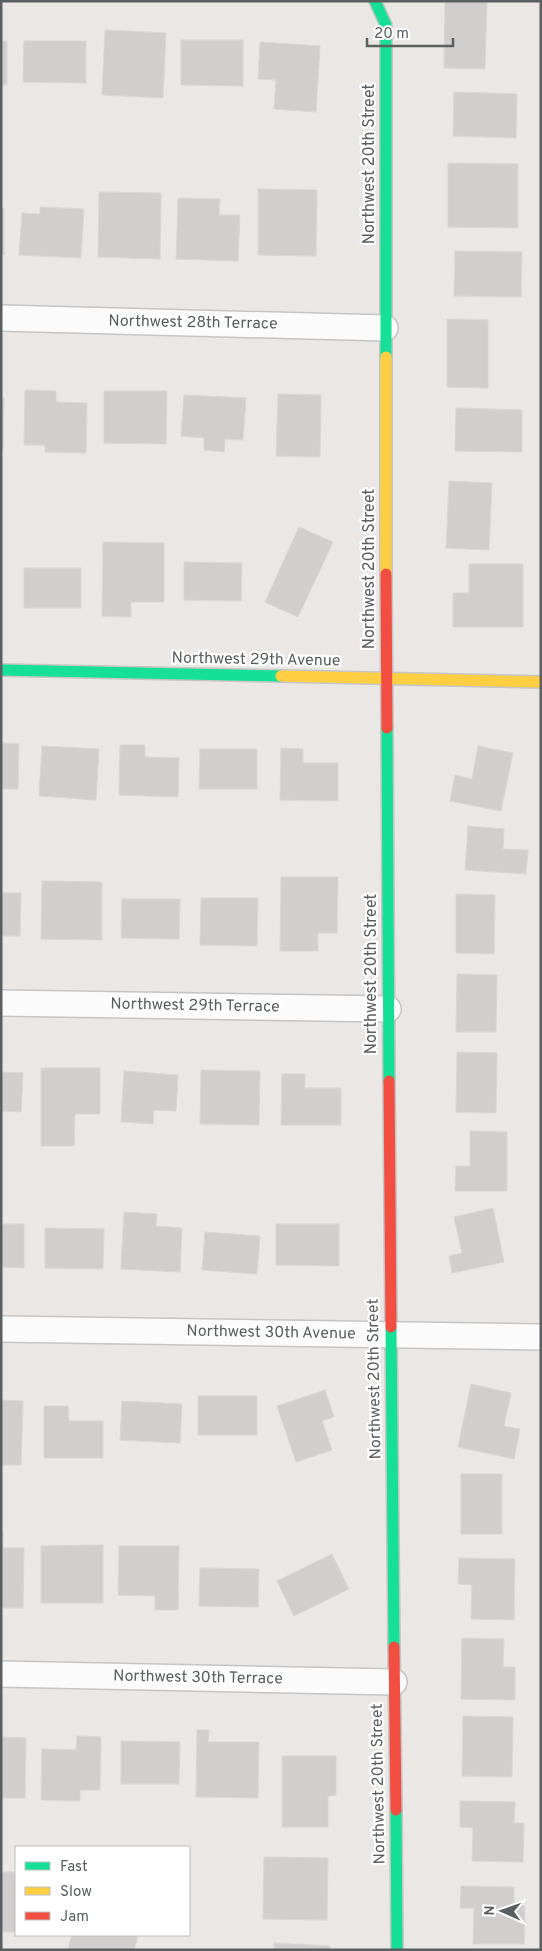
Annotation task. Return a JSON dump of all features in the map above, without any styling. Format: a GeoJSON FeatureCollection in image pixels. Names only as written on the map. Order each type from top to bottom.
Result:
{"type":"FeatureCollection","features":[{"type":"Feature","properties":{"kind":"street","name":"Northwest 20th Street"},"geometry":{"type":"LineString","coordinates":[[375,1],[386,25],[385,328],[388,1009],[397,1950]]}},
{"type":"Feature","properties":{"kind":"street","name":"Northwest 28th Terrace"},"geometry":{"type":"LineString","coordinates":[[1,318],[385,328]]}},
{"type":"Feature","properties":{"kind":"street","name":"Northwest 29th Avenue"},"geometry":{"type":"LineString","coordinates":[[1,670],[541,682]]}},
{"type":"Feature","properties":{"kind":"street","name":"Northwest 29th Terrace"},"geometry":{"type":"LineString","coordinates":[[1,1003],[388,1009]]}},
{"type":"Feature","properties":{"kind":"street","name":"Northwest 30th Avenue"},"geometry":{"type":"LineString","coordinates":[[1,1329],[541,1337]]}},
{"type":"Feature","properties":{"kind":"street","name":"Northwest 30th Terrace"},"geometry":{"type":"LineString","coordinates":[[1,1674],[394,1682]]}},
{"type":"Feature","properties":{"kind":"building"},"geometry":{"type":"Polygon","coordinates":[[[445,1],[487,1],[485,69],[444,68],[445,1]]]}},
{"type":"Feature","properties":{"kind":"building"},"geometry":{"type":"Polygon","coordinates":[[[105,30],[166,33],[163,98],[102,95],[105,30]]]}},
{"type":"Feature","properties":{"kind":"building"},"geometry":{"type":"Polygon","coordinates":[[[181,40],[243,40],[243,86],[181,85],[181,40]]]}},
{"type":"Feature","properties":{"kind":"building"},"geometry":{"type":"Polygon","coordinates":[[[1,41],[7,41],[7,85],[1,85],[1,41]]]}},
{"type":"Feature","properties":{"kind":"building"},"geometry":{"type":"Polygon","coordinates":[[[24,41],[86,41],[86,83],[23,82],[24,41]]]}},
{"type":"Feature","properties":{"kind":"building"},"geometry":{"type":"Polygon","coordinates":[[[260,42],[320,46],[316,112],[274,109],[276,80],[258,79],[260,42]]]}},
{"type":"Feature","properties":{"kind":"building"},"geometry":{"type":"Polygon","coordinates":[[[454,92],[517,94],[516,138],[453,136],[454,92]]]}},
{"type":"Feature","properties":{"kind":"building"},"geometry":{"type":"Polygon","coordinates":[[[448,163],[518,164],[518,228],[448,227],[448,163]]]}},
{"type":"Feature","properties":{"kind":"building"},"geometry":{"type":"Polygon","coordinates":[[[258,189],[317,190],[316,256],[258,255],[258,189]]]}},
{"type":"Feature","properties":{"kind":"building"},"geometry":{"type":"Polygon","coordinates":[[[99,192],[161,193],[160,259],[98,257],[99,192]]]}},
{"type":"Feature","properties":{"kind":"building"},"geometry":{"type":"Polygon","coordinates":[[[178,198],[220,199],[219,215],[240,215],[238,261],[176,259],[178,198]]]}},
{"type":"Feature","properties":{"kind":"building"},"geometry":{"type":"Polygon","coordinates":[[[40,207],[84,209],[81,258],[19,255],[22,213],[40,214],[40,207]]]}},
{"type":"Feature","properties":{"kind":"building"},"geometry":{"type":"Polygon","coordinates":[[[1,208],[4,208],[4,255],[1,254],[1,208]]]}},
{"type":"Feature","properties":{"kind":"building"},"geometry":{"type":"Polygon","coordinates":[[[455,251],[522,252],[521,297],[454,296],[455,251]]]}},
{"type":"Feature","properties":{"kind":"building"},"geometry":{"type":"Polygon","coordinates":[[[447,319],[488,320],[488,388],[447,387],[447,319]]]}},
{"type":"Feature","properties":{"kind":"building"},"geometry":{"type":"Polygon","coordinates":[[[25,390],[56,391],[56,402],[87,403],[86,453],[45,452],[45,445],[24,445],[25,390]]]}},
{"type":"Feature","properties":{"kind":"building"},"geometry":{"type":"Polygon","coordinates":[[[104,391],[167,391],[166,444],[104,443],[104,391]]]}},
{"type":"Feature","properties":{"kind":"building"},"geometry":{"type":"Polygon","coordinates":[[[278,394],[321,395],[320,457],[276,456],[278,394]]]}},
{"type":"Feature","properties":{"kind":"building"},"geometry":{"type":"Polygon","coordinates":[[[184,395],[246,398],[243,440],[225,439],[224,452],[204,450],[204,438],[181,436],[184,395]]]}},
{"type":"Feature","properties":{"kind":"building"},"geometry":{"type":"Polygon","coordinates":[[[1,398],[4,398],[3,450],[1,450],[1,398]]]}},
{"type":"Feature","properties":{"kind":"building"},"geometry":{"type":"Polygon","coordinates":[[[456,408],[522,410],[522,452],[455,451],[456,408]]]}},
{"type":"Feature","properties":{"kind":"building"},"geometry":{"type":"Polygon","coordinates":[[[449,481],[492,483],[489,550],[446,548],[449,481]]]}},
{"type":"Feature","properties":{"kind":"building"},"geometry":{"type":"Polygon","coordinates":[[[299,527],[333,542],[298,617],[265,602],[299,527]]]}},
{"type":"Feature","properties":{"kind":"building"},"geometry":{"type":"Polygon","coordinates":[[[103,542],[164,543],[164,602],[131,602],[131,617],[102,616],[103,542]]]}},
{"type":"Feature","properties":{"kind":"building"},"geometry":{"type":"Polygon","coordinates":[[[184,562],[242,563],[241,601],[184,600],[184,562]]]}},
{"type":"Feature","properties":{"kind":"building"},"geometry":{"type":"Polygon","coordinates":[[[469,564],[523,564],[523,627],[453,627],[453,593],[469,593],[469,564]]]}},
{"type":"Feature","properties":{"kind":"building"},"geometry":{"type":"Polygon","coordinates":[[[24,568],[81,568],[81,608],[24,608],[24,568]]]}},
{"type":"Feature","properties":{"kind":"building"},"geometry":{"type":"Polygon","coordinates":[[[1,743],[19,744],[18,789],[1,789],[1,743]]]}},
{"type":"Feature","properties":{"kind":"building"},"geometry":{"type":"Polygon","coordinates":[[[120,745],[145,745],[145,757],[179,758],[178,797],[119,795],[120,745]]]}},
{"type":"Feature","properties":{"kind":"building"},"geometry":{"type":"Polygon","coordinates":[[[42,746],[99,749],[96,800],[39,796],[42,746]]]}},
{"type":"Feature","properties":{"kind":"building"},"geometry":{"type":"Polygon","coordinates":[[[478,746],[513,753],[501,811],[450,801],[455,775],[472,779],[478,746]]]}},
{"type":"Feature","properties":{"kind":"building"},"geometry":{"type":"Polygon","coordinates":[[[281,748],[303,749],[303,763],[338,763],[338,801],[280,800],[281,748]]]}},
{"type":"Feature","properties":{"kind":"building"},"geometry":{"type":"Polygon","coordinates":[[[200,749],[257,749],[257,789],[199,789],[200,749]]]}},
{"type":"Feature","properties":{"kind":"building"},"geometry":{"type":"Polygon","coordinates":[[[468,826],[504,829],[503,849],[528,850],[526,874],[465,870],[468,826]]]}},
{"type":"Feature","properties":{"kind":"building"},"geometry":{"type":"Polygon","coordinates":[[[281,877],[338,877],[337,933],[318,933],[318,951],[280,951],[281,877]]]}},
{"type":"Feature","properties":{"kind":"building"},"geometry":{"type":"Polygon","coordinates":[[[42,881],[102,882],[102,940],[41,939],[42,881]]]}},
{"type":"Feature","properties":{"kind":"building"},"geometry":{"type":"Polygon","coordinates":[[[1,893],[21,893],[20,936],[1,936],[1,893]]]}},
{"type":"Feature","properties":{"kind":"building"},"geometry":{"type":"Polygon","coordinates":[[[456,894],[495,895],[494,954],[456,953],[456,894]]]}},
{"type":"Feature","properties":{"kind":"building"},"geometry":{"type":"Polygon","coordinates":[[[201,898],[258,898],[257,946],[200,945],[201,898]]]}},
{"type":"Feature","properties":{"kind":"building"},"geometry":{"type":"Polygon","coordinates":[[[122,899],[180,899],[179,939],[121,938],[122,899]]]}},
{"type":"Feature","properties":{"kind":"building"},"geometry":{"type":"Polygon","coordinates":[[[457,974],[497,975],[496,1032],[456,1032],[457,974]]]}},
{"type":"Feature","properties":{"kind":"building"},"geometry":{"type":"Polygon","coordinates":[[[457,1052],[497,1053],[496,1113],[456,1112],[457,1052]]]}},
{"type":"Feature","properties":{"kind":"building"},"geometry":{"type":"Polygon","coordinates":[[[41,1068],[100,1068],[100,1114],[75,1114],[74,1146],[41,1146],[41,1068]]]}},
{"type":"Feature","properties":{"kind":"building"},"geometry":{"type":"Polygon","coordinates":[[[201,1070],[260,1071],[259,1125],[200,1124],[201,1070]]]}},
{"type":"Feature","properties":{"kind":"building"},"geometry":{"type":"Polygon","coordinates":[[[124,1071],[178,1075],[176,1111],[154,1110],[153,1124],[121,1122],[124,1071]]]}},
{"type":"Feature","properties":{"kind":"building"},"geometry":{"type":"Polygon","coordinates":[[[1,1072],[23,1073],[21,1112],[1,1111],[1,1072]]]}},
{"type":"Feature","properties":{"kind":"building"},"geometry":{"type":"Polygon","coordinates":[[[282,1074],[305,1074],[305,1088],[341,1088],[341,1125],[281,1125],[282,1074]]]}},
{"type":"Feature","properties":{"kind":"building"},"geometry":{"type":"Polygon","coordinates":[[[470,1131],[507,1132],[507,1191],[455,1191],[456,1166],[470,1166],[470,1131]]]}},
{"type":"Feature","properties":{"kind":"building"},"geometry":{"type":"Polygon","coordinates":[[[493,1208],[504,1262],[452,1273],[449,1256],[462,1253],[454,1217],[493,1208]]]}},
{"type":"Feature","properties":{"kind":"building"},"geometry":{"type":"Polygon","coordinates":[[[124,1212],[157,1214],[156,1226],[182,1228],[180,1272],[121,1269],[124,1212]]]}},
{"type":"Feature","properties":{"kind":"building"},"geometry":{"type":"Polygon","coordinates":[[[1,1224],[24,1224],[24,1268],[1,1267],[1,1224]]]}},
{"type":"Feature","properties":{"kind":"building"},"geometry":{"type":"Polygon","coordinates":[[[276,1224],[339,1224],[339,1266],[276,1265],[276,1224]]]}},
{"type":"Feature","properties":{"kind":"building"},"geometry":{"type":"Polygon","coordinates":[[[45,1228],[104,1229],[103,1269],[45,1268],[45,1228]]]}},
{"type":"Feature","properties":{"kind":"building"},"geometry":{"type":"Polygon","coordinates":[[[205,1232],[260,1236],[257,1274],[202,1270],[205,1232]]]}},
{"type":"Feature","properties":{"kind":"building"},"geometry":{"type":"Polygon","coordinates":[[[471,1384],[511,1393],[504,1426],[520,1429],[514,1459],[458,1447],[471,1384]]]}},
{"type":"Feature","properties":{"kind":"building"},"geometry":{"type":"Polygon","coordinates":[[[325,1390],[334,1417],[322,1421],[332,1450],[296,1462],[277,1406],[325,1390]]]}},
{"type":"Feature","properties":{"kind":"building"},"geometry":{"type":"Polygon","coordinates":[[[198,1396],[257,1396],[257,1435],[198,1435],[198,1396]]]}},
{"type":"Feature","properties":{"kind":"building"},"geometry":{"type":"Polygon","coordinates":[[[1,1400],[23,1401],[21,1465],[1,1465],[1,1400]]]}},
{"type":"Feature","properties":{"kind":"building"},"geometry":{"type":"Polygon","coordinates":[[[122,1401],[182,1404],[180,1443],[120,1440],[122,1401]]]}},
{"type":"Feature","properties":{"kind":"building"},"geometry":{"type":"Polygon","coordinates":[[[44,1406],[68,1406],[69,1421],[103,1421],[103,1458],[44,1458],[44,1406]]]}},
{"type":"Feature","properties":{"kind":"building"},"geometry":{"type":"Polygon","coordinates":[[[461,1474],[502,1474],[502,1534],[461,1534],[461,1474]]]}},
{"type":"Feature","properties":{"kind":"building"},"geometry":{"type":"Polygon","coordinates":[[[1,1531],[3,1531],[3,1548],[24,1548],[23,1608],[1,1608],[1,1531]]]}},
{"type":"Feature","properties":{"kind":"building"},"geometry":{"type":"Polygon","coordinates":[[[103,1545],[103,1603],[41,1603],[41,1546],[103,1545]]]}},
{"type":"Feature","properties":{"kind":"building"},"geometry":{"type":"Polygon","coordinates":[[[119,1546],[179,1546],[178,1610],[155,1610],[155,1596],[118,1595],[119,1546]]]}},
{"type":"Feature","properties":{"kind":"building"},"geometry":{"type":"Polygon","coordinates":[[[332,1554],[349,1589],[294,1616],[277,1581],[332,1554]]]}},
{"type":"Feature","properties":{"kind":"building"},"geometry":{"type":"Polygon","coordinates":[[[459,1558],[515,1559],[514,1620],[471,1619],[472,1585],[458,1584],[459,1558]]]}},
{"type":"Feature","properties":{"kind":"building"},"geometry":{"type":"Polygon","coordinates":[[[200,1568],[259,1569],[258,1607],[199,1606],[200,1568]]]}},
{"type":"Feature","properties":{"kind":"building"},"geometry":{"type":"Polygon","coordinates":[[[462,1638],[504,1639],[503,1667],[515,1667],[515,1700],[461,1699],[462,1638]]]}},
{"type":"Feature","properties":{"kind":"building"},"geometry":{"type":"Polygon","coordinates":[[[463,1716],[513,1717],[512,1777],[462,1776],[463,1716]]]}},
{"type":"Feature","properties":{"kind":"building"},"geometry":{"type":"Polygon","coordinates":[[[197,1730],[209,1730],[208,1742],[259,1742],[258,1798],[196,1797],[197,1730]]]}},
{"type":"Feature","properties":{"kind":"building"},"geometry":{"type":"Polygon","coordinates":[[[77,1736],[101,1737],[100,1790],[80,1790],[80,1801],[41,1800],[42,1749],[76,1750],[77,1736]]]}},
{"type":"Feature","properties":{"kind":"building"},"geometry":{"type":"Polygon","coordinates":[[[1,1737],[26,1738],[25,1798],[1,1798],[1,1737]]]}},
{"type":"Feature","properties":{"kind":"building"},"geometry":{"type":"Polygon","coordinates":[[[121,1741],[180,1742],[179,1784],[121,1784],[121,1741]]]}},
{"type":"Feature","properties":{"kind":"building"},"geometry":{"type":"Polygon","coordinates":[[[282,1756],[336,1756],[336,1795],[328,1796],[328,1827],[282,1827],[282,1756]]]}},
{"type":"Feature","properties":{"kind":"building"},"geometry":{"type":"Polygon","coordinates":[[[460,1801],[515,1802],[514,1823],[524,1823],[523,1862],[472,1861],[473,1828],[460,1827],[460,1801]]]}},
{"type":"Feature","properties":{"kind":"building"},"geometry":{"type":"Polygon","coordinates":[[[264,1857],[328,1858],[327,1920],[263,1919],[264,1857]]]}},
{"type":"Feature","properties":{"kind":"building"},"geometry":{"type":"Polygon","coordinates":[[[1,1872],[15,1872],[15,1932],[1,1932],[1,1872]]]}},
{"type":"Feature","properties":{"kind":"building"},"geometry":{"type":"Polygon","coordinates":[[[461,1886],[514,1887],[514,1905],[525,1906],[524,1944],[473,1944],[474,1908],[460,1908],[461,1886]]]}},
{"type":"Feature","properties":{"kind":"building"},"geometry":{"type":"Polygon","coordinates":[[[72,1936],[138,1936],[134,1950],[68,1950],[72,1936]]]}},
{"type":"Feature","properties":{"kind":"building"},"geometry":{"type":"Polygon","coordinates":[[[274,1943],[330,1946],[330,1950],[274,1950],[274,1943]]]}},
{"type":"Feature","properties":{"kind":"traffic: fast"},"geometry":{"type":"LineString","coordinates":[[375,1],[386,25],[386,357]]}},
{"type":"Feature","properties":{"kind":"traffic: fast"},"geometry":{"type":"LineString","coordinates":[[1,670],[281,676]]}},
{"type":"Feature","properties":{"kind":"traffic: fast"},"geometry":{"type":"LineString","coordinates":[[387,728],[389,1081]]}},
{"type":"Feature","properties":{"kind":"traffic: fast"},"geometry":{"type":"LineString","coordinates":[[391,1327],[394,1647]]}},
{"type":"Feature","properties":{"kind":"traffic: fast"},"geometry":{"type":"LineString","coordinates":[[396,1810],[397,1950]]}},
{"type":"Feature","properties":{"kind":"traffic: slow"},"geometry":{"type":"LineString","coordinates":[[386,357],[386,574]]}},
{"type":"Feature","properties":{"kind":"traffic: slow"},"geometry":{"type":"LineString","coordinates":[[281,676],[541,682]]}},
{"type":"Feature","properties":{"kind":"traffic: jam"},"geometry":{"type":"LineString","coordinates":[[386,574],[387,728]]}},
{"type":"Feature","properties":{"kind":"traffic: jam"},"geometry":{"type":"LineString","coordinates":[[389,1081],[391,1327]]}},
{"type":"Feature","properties":{"kind":"traffic: jam"},"geometry":{"type":"LineString","coordinates":[[394,1647],[396,1810]]}}]}
